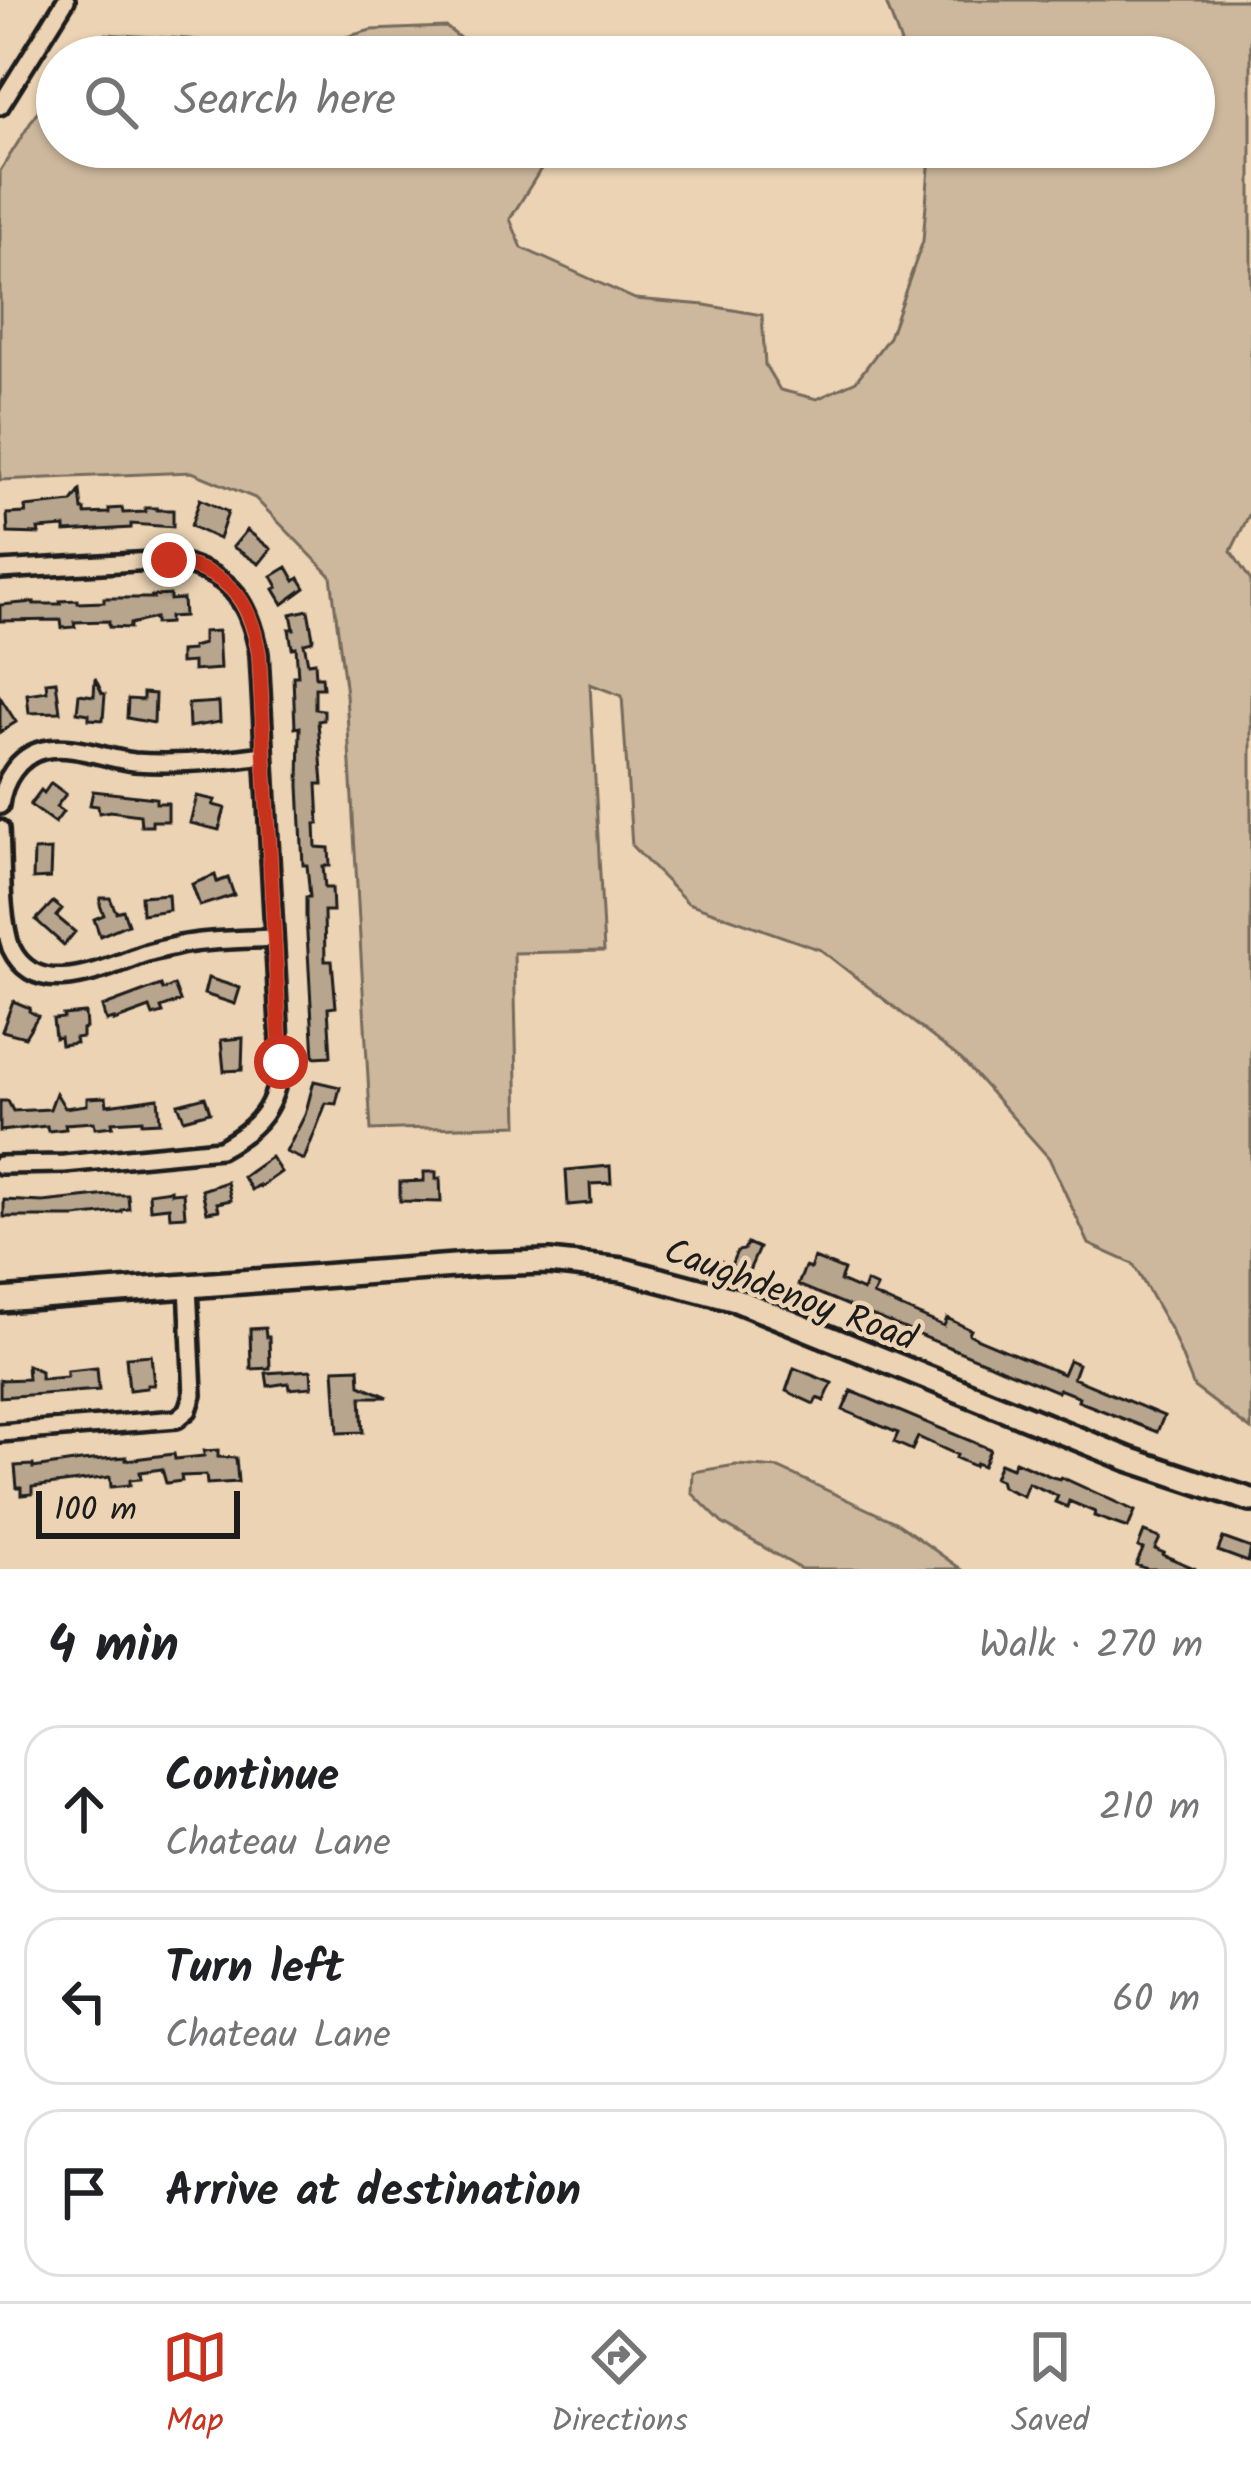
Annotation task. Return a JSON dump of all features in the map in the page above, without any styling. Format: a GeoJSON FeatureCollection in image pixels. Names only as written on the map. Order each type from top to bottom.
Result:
{"type":"FeatureCollection","features":[{"type":"Feature","properties":{"kind":"street"},"geometry":{"type":"LineString","coordinates":[[44,36],[66,0]]}},
{"type":"Feature","properties":{"kind":"street"},"geometry":{"type":"LineString","coordinates":[[0,106],[36,48]]}},
{"type":"Feature","properties":{"kind":"street"},"geometry":{"type":"LineString","coordinates":[[0,570],[169,560],[222,580],[242,599],[259,654],[281,1062],[278,1090],[258,1123],[220,1149],[64,1164],[0,1165]]}},
{"type":"Feature","properties":{"kind":"street"},"geometry":{"type":"LineString","coordinates":[[0,805],[9,776],[25,758],[44,749],[158,764],[264,755]]}},
{"type":"Feature","properties":{"kind":"street"},"geometry":{"type":"LineString","coordinates":[[0,829],[5,928],[19,960],[32,970],[63,979],[187,944],[272,938]]}},
{"type":"Feature","properties":{"kind":"street","name":"Caughdenoy Road"},"geometry":{"type":"LineString","coordinates":[[0,1300],[504,1263],[549,1262],[638,1273],[736,1300],[1128,1459],[1251,1500]]}},
{"type":"Feature","properties":{"kind":"street"},"geometry":{"type":"LineString","coordinates":[[0,1433],[177,1420],[188,1410],[193,1395],[188,1285]]}},
{"type":"Feature","properties":{"kind":"shaded area"},"geometry":{"type":"Polygon","coordinates":[[[885,0],[1247,0],[1251,7],[1251,511],[1231,551],[1251,581],[1251,1430],[1194,1387],[1172,1332],[1133,1264],[1089,1244],[1049,1158],[962,1060],[821,950],[688,903],[632,846],[622,696],[590,684],[604,951],[514,953],[518,1125],[371,1130],[346,694],[331,576],[255,498],[192,472],[0,480],[0,171],[36,114],[36,168],[542,168],[510,219],[522,248],[635,299],[762,315],[765,365],[780,390],[817,399],[856,381],[889,337],[923,241],[929,168],[1215,168],[1215,36],[898,36],[885,0]]]}},
{"type":"Feature","properties":{"kind":"shaded area"},"geometry":{"type":"Polygon","coordinates":[[[446,27],[457,36],[349,36],[371,30],[446,27]]]}},
{"type":"Feature","properties":{"kind":"shaded area"},"geometry":{"type":"Polygon","coordinates":[[[736,1465],[779,1468],[897,1523],[961,1569],[801,1569],[722,1523],[692,1493],[693,1472],[736,1465]]]}},
{"type":"Feature","properties":{"kind":"building"},"geometry":{"type":"Polygon","coordinates":[[[80,491],[85,514],[122,508],[123,513],[145,512],[145,508],[173,510],[173,527],[131,524],[131,528],[65,532],[65,527],[38,529],[39,534],[8,533],[7,514],[26,513],[25,507],[72,502],[80,491]]]}},
{"type":"Feature","properties":{"kind":"building"},"geometry":{"type":"Polygon","coordinates":[[[200,499],[228,512],[219,539],[191,526],[200,499]]]}},
{"type":"Feature","properties":{"kind":"building"},"geometry":{"type":"Polygon","coordinates":[[[247,530],[271,549],[259,564],[233,547],[247,530]]]}},
{"type":"Feature","properties":{"kind":"building"},"geometry":{"type":"Polygon","coordinates":[[[287,567],[305,588],[283,604],[272,576],[287,567]]]}},
{"type":"Feature","properties":{"kind":"building"},"geometry":{"type":"Polygon","coordinates":[[[170,595],[170,600],[183,599],[184,616],[169,617],[169,623],[155,624],[155,618],[130,624],[130,628],[109,627],[109,621],[74,622],[75,627],[62,628],[61,620],[0,621],[0,605],[170,595]]]}},
{"type":"Feature","properties":{"kind":"building"},"geometry":{"type":"Polygon","coordinates":[[[308,610],[313,638],[304,643],[308,663],[315,662],[323,688],[315,688],[315,709],[324,710],[324,720],[318,721],[323,784],[317,784],[319,824],[315,824],[316,847],[329,848],[330,866],[323,866],[325,888],[332,888],[333,911],[324,911],[325,961],[332,961],[336,1007],[328,1008],[331,1056],[314,1057],[306,916],[306,897],[310,897],[307,865],[303,865],[300,727],[295,728],[293,676],[298,676],[289,629],[294,629],[291,614],[308,610]]]}},
{"type":"Feature","properties":{"kind":"building"},"geometry":{"type":"Polygon","coordinates":[[[218,631],[220,669],[193,671],[193,662],[180,663],[180,651],[203,644],[203,632],[218,631]]]}},
{"type":"Feature","properties":{"kind":"building"},"geometry":{"type":"Polygon","coordinates":[[[95,678],[105,694],[103,720],[77,712],[79,694],[94,696],[95,678]]]}},
{"type":"Feature","properties":{"kind":"building"},"geometry":{"type":"Polygon","coordinates":[[[56,681],[60,712],[29,713],[27,694],[47,691],[46,682],[56,681]]]}},
{"type":"Feature","properties":{"kind":"building"},"geometry":{"type":"Polygon","coordinates":[[[143,693],[155,694],[154,723],[127,718],[128,699],[143,700],[143,693]]]}},
{"type":"Feature","properties":{"kind":"building"},"geometry":{"type":"Polygon","coordinates":[[[0,697],[16,722],[0,732],[0,697]]]}},
{"type":"Feature","properties":{"kind":"building"},"geometry":{"type":"Polygon","coordinates":[[[219,702],[220,722],[189,727],[188,704],[219,702]]]}},
{"type":"Feature","properties":{"kind":"building"},"geometry":{"type":"Polygon","coordinates":[[[51,783],[66,794],[56,807],[63,812],[55,823],[30,805],[51,783]]]}},
{"type":"Feature","properties":{"kind":"building"},"geometry":{"type":"Polygon","coordinates":[[[93,791],[156,798],[156,803],[168,803],[168,821],[141,826],[140,815],[99,813],[98,806],[90,805],[93,791]]]}},
{"type":"Feature","properties":{"kind":"building"},"geometry":{"type":"Polygon","coordinates":[[[197,796],[225,808],[219,830],[190,823],[197,796]]]}},
{"type":"Feature","properties":{"kind":"building"},"geometry":{"type":"Polygon","coordinates":[[[51,850],[50,878],[33,879],[34,851],[51,850]]]}},
{"type":"Feature","properties":{"kind":"building"},"geometry":{"type":"Polygon","coordinates":[[[215,875],[217,882],[228,878],[234,895],[200,906],[192,884],[215,875]]]}},
{"type":"Feature","properties":{"kind":"building"},"geometry":{"type":"Polygon","coordinates":[[[168,894],[169,910],[142,914],[141,896],[168,894]]]}},
{"type":"Feature","properties":{"kind":"building"},"geometry":{"type":"Polygon","coordinates":[[[101,898],[110,898],[116,912],[123,910],[128,924],[100,936],[94,919],[104,915],[101,898]]]}},
{"type":"Feature","properties":{"kind":"building"},"geometry":{"type":"Polygon","coordinates":[[[53,902],[62,909],[56,916],[75,932],[64,945],[36,920],[53,902]]]}},
{"type":"Feature","properties":{"kind":"building"},"geometry":{"type":"Polygon","coordinates":[[[208,978],[240,988],[235,1004],[204,994],[208,978]]]}},
{"type":"Feature","properties":{"kind":"building"},"geometry":{"type":"Polygon","coordinates":[[[161,985],[163,990],[174,985],[180,1001],[153,1016],[150,1008],[106,1021],[102,1007],[161,985]]]}},
{"type":"Feature","properties":{"kind":"building"},"geometry":{"type":"Polygon","coordinates":[[[13,1001],[38,1016],[25,1037],[2,1031],[13,1001]]]}},
{"type":"Feature","properties":{"kind":"building"},"geometry":{"type":"Polygon","coordinates":[[[85,1013],[82,1037],[61,1045],[60,1037],[55,1038],[53,1019],[85,1013]]]}},
{"type":"Feature","properties":{"kind":"building"},"geometry":{"type":"Polygon","coordinates":[[[243,1038],[242,1070],[224,1071],[221,1040],[243,1038]]]}},
{"type":"Feature","properties":{"kind":"building"},"geometry":{"type":"Polygon","coordinates":[[[314,1081],[340,1087],[336,1104],[326,1103],[304,1160],[286,1152],[305,1115],[314,1081]]]}},
{"type":"Feature","properties":{"kind":"building"},"geometry":{"type":"Polygon","coordinates":[[[56,1093],[65,1108],[87,1105],[87,1098],[106,1097],[107,1105],[158,1098],[160,1122],[112,1122],[113,1126],[95,1128],[94,1122],[65,1124],[66,1129],[48,1131],[47,1126],[0,1131],[0,1101],[8,1101],[13,1111],[50,1109],[56,1093]]]}},
{"type":"Feature","properties":{"kind":"building"},"geometry":{"type":"Polygon","coordinates":[[[205,1097],[210,1112],[184,1119],[178,1104],[205,1097]]]}},
{"type":"Feature","properties":{"kind":"building"},"geometry":{"type":"Polygon","coordinates":[[[271,1157],[281,1172],[252,1190],[243,1177],[271,1157]]]}},
{"type":"Feature","properties":{"kind":"building"},"geometry":{"type":"Polygon","coordinates":[[[610,1166],[611,1183],[590,1184],[591,1203],[568,1205],[566,1170],[610,1166]]]}},
{"type":"Feature","properties":{"kind":"building"},"geometry":{"type":"Polygon","coordinates":[[[424,1172],[436,1172],[436,1179],[440,1178],[441,1202],[400,1201],[400,1182],[424,1181],[424,1172]]]}},
{"type":"Feature","properties":{"kind":"building"},"geometry":{"type":"Polygon","coordinates":[[[227,1182],[231,1200],[207,1212],[202,1190],[227,1182]]]}},
{"type":"Feature","properties":{"kind":"building"},"geometry":{"type":"Polygon","coordinates":[[[183,1192],[185,1216],[170,1217],[169,1207],[150,1209],[149,1193],[183,1192]]]}},
{"type":"Feature","properties":{"kind":"building"},"geometry":{"type":"Polygon","coordinates":[[[128,1195],[129,1209],[75,1217],[4,1217],[4,1200],[43,1202],[128,1195]]]}},
{"type":"Feature","properties":{"kind":"building"},"geometry":{"type":"Polygon","coordinates":[[[747,1243],[759,1248],[748,1273],[731,1265],[747,1243]]]}},
{"type":"Feature","properties":{"kind":"building"},"geometry":{"type":"Polygon","coordinates":[[[703,1254],[726,1263],[721,1277],[698,1267],[703,1254]]]}},
{"type":"Feature","properties":{"kind":"building"},"geometry":{"type":"Polygon","coordinates":[[[814,1258],[844,1270],[840,1281],[863,1291],[866,1282],[877,1287],[873,1295],[944,1326],[947,1318],[978,1339],[1038,1364],[1063,1374],[1069,1360],[1078,1364],[1073,1378],[1164,1416],[1157,1432],[798,1285],[814,1258]]]}},
{"type":"Feature","properties":{"kind":"building"},"geometry":{"type":"Polygon","coordinates":[[[265,1328],[270,1368],[251,1369],[250,1329],[265,1328]]]}},
{"type":"Feature","properties":{"kind":"building"},"geometry":{"type":"Polygon","coordinates":[[[151,1355],[154,1385],[129,1390],[126,1357],[151,1355]]]}},
{"type":"Feature","properties":{"kind":"building"},"geometry":{"type":"Polygon","coordinates":[[[27,1365],[41,1371],[41,1379],[97,1368],[99,1390],[0,1397],[0,1380],[28,1379],[27,1365]]]}},
{"type":"Feature","properties":{"kind":"building"},"geometry":{"type":"Polygon","coordinates":[[[359,1368],[360,1385],[388,1397],[361,1397],[363,1432],[338,1433],[334,1369],[359,1368]]]}},
{"type":"Feature","properties":{"kind":"building"},"geometry":{"type":"Polygon","coordinates":[[[794,1368],[832,1383],[824,1401],[817,1398],[814,1404],[786,1391],[794,1368]]]}},
{"type":"Feature","properties":{"kind":"building"},"geometry":{"type":"Polygon","coordinates":[[[311,1370],[312,1387],[268,1386],[266,1373],[311,1370]]]}},
{"type":"Feature","properties":{"kind":"building"},"geometry":{"type":"Polygon","coordinates":[[[851,1391],[990,1449],[983,1466],[956,1458],[918,1437],[912,1450],[894,1442],[898,1433],[843,1410],[851,1391]]]}},
{"type":"Feature","properties":{"kind":"building"},"geometry":{"type":"Polygon","coordinates":[[[218,1450],[218,1457],[236,1458],[238,1482],[207,1484],[206,1475],[181,1476],[182,1481],[166,1483],[162,1469],[140,1472],[141,1479],[130,1480],[130,1485],[111,1487],[110,1477],[32,1487],[32,1494],[21,1495],[17,1488],[15,1466],[174,1454],[175,1459],[218,1450]]]}},
{"type":"Feature","properties":{"kind":"building"},"geometry":{"type":"Polygon","coordinates":[[[1015,1461],[1135,1511],[1128,1528],[1069,1501],[1067,1507],[1055,1502],[1058,1496],[1028,1483],[1023,1496],[1002,1487],[994,1478],[1000,1463],[1012,1468],[1015,1461]]]}},
{"type":"Feature","properties":{"kind":"building"},"geometry":{"type":"Polygon","coordinates":[[[1144,1532],[1160,1538],[1155,1549],[1163,1555],[1196,1569],[1136,1565],[1144,1532]]]}},
{"type":"Feature","properties":{"kind":"building"},"geometry":{"type":"Polygon","coordinates":[[[1223,1538],[1251,1548],[1248,1562],[1218,1551],[1223,1538]]]}},
{"type":"Feature","properties":{"kind":"route"},"geometry":{"type":"LineString","coordinates":[[169,560],[222,580],[242,599],[254,626],[281,1062]]}}]}
